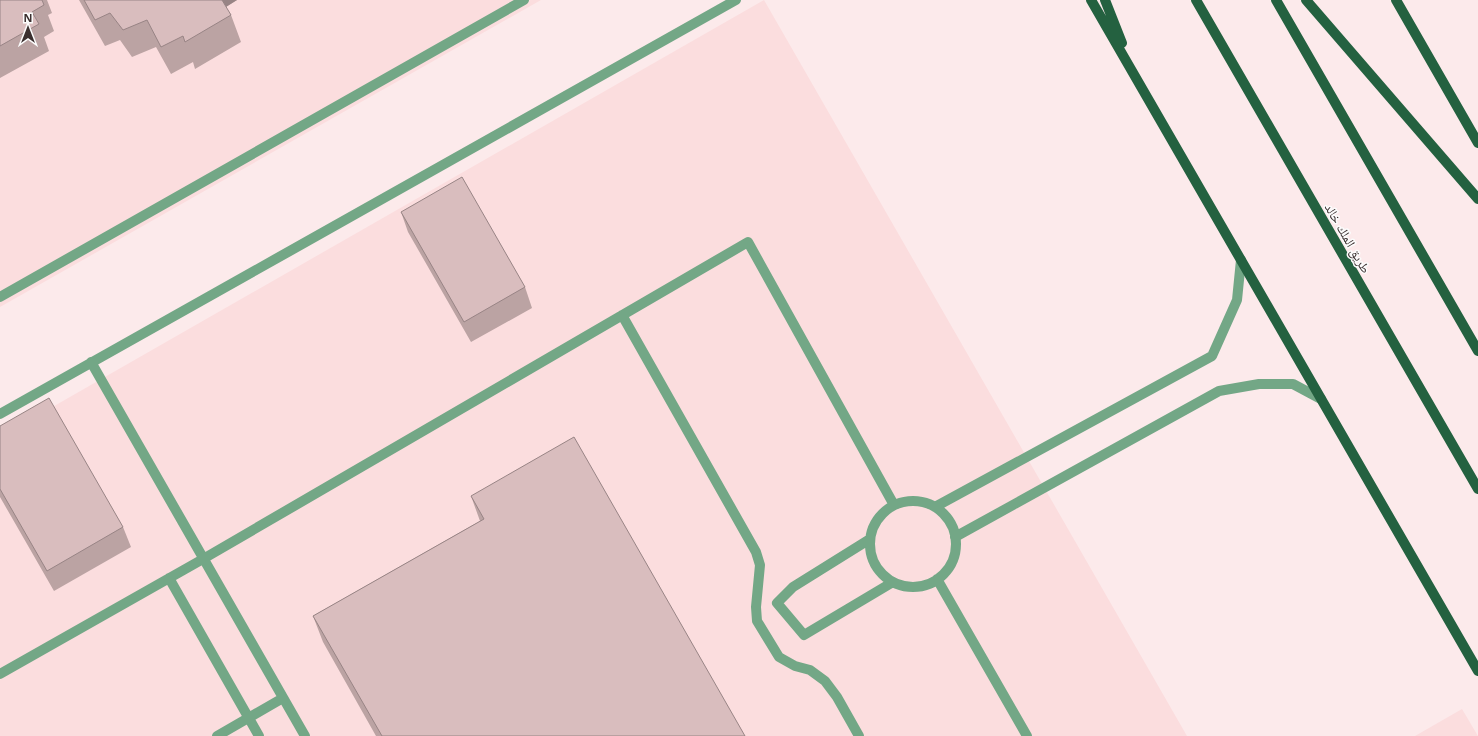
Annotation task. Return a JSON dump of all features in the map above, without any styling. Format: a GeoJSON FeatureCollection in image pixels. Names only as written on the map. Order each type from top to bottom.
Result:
{"type":"FeatureCollection","features":[{"type":"Feature","properties":{"kind":"main road"},"geometry":{"type":"LineString","coordinates":[[1091,0],[1478,671]]}},
{"type":"Feature","properties":{"kind":"main road"},"geometry":{"type":"LineString","coordinates":[[1105,0],[1136,78]]}},
{"type":"Feature","properties":{"kind":"main road","name":"طريق الملك خالد"},"geometry":{"type":"LineString","coordinates":[[1196,0],[1478,489]]}},
{"type":"Feature","properties":{"kind":"main road"},"geometry":{"type":"LineString","coordinates":[[1276,0],[1478,351]]}},
{"type":"Feature","properties":{"kind":"main road"},"geometry":{"type":"LineString","coordinates":[[1306,0],[1478,199]]}},
{"type":"Feature","properties":{"kind":"main road"},"geometry":{"type":"LineString","coordinates":[[1396,0],[1478,143]]}},
{"type":"Feature","properties":{"kind":"street"},"geometry":{"type":"LineString","coordinates":[[0,297],[524,0]]}},
{"type":"Feature","properties":{"kind":"street"},"geometry":{"type":"LineString","coordinates":[[0,414],[736,0]]}},
{"type":"Feature","properties":{"kind":"street"},"geometry":{"type":"LineString","coordinates":[[0,674],[204,559],[748,242],[894,505]]}},
{"type":"Feature","properties":{"kind":"street"},"geometry":{"type":"LineString","coordinates":[[935,507],[1212,356],[1237,300],[1241,260]]}},
{"type":"Feature","properties":{"kind":"street"},"geometry":{"type":"LineString","coordinates":[[622,316],[756,552],[760,565],[756,607],[757,621],[779,657],[795,666],[810,670],[825,681],[837,697],[859,736]]}},
{"type":"Feature","properties":{"kind":"street"},"geometry":{"type":"LineString","coordinates":[[91,362],[305,736]]}},
{"type":"Feature","properties":{"kind":"street"},"geometry":{"type":"LineString","coordinates":[[955,537],[1219,391],[1259,384],[1293,384],[1321,399]]}},
{"type":"Feature","properties":{"kind":"street"},"geometry":{"type":"LineString","coordinates":[[908,501],[921,502],[935,507],[948,520],[955,537],[955,549],[952,561],[946,571],[937,579],[926,584],[904,586],[893,582],[882,574],[875,564],[871,552],[870,539],[874,525],[882,513],[894,505],[908,501]]}},
{"type":"Feature","properties":{"kind":"street"},"geometry":{"type":"LineString","coordinates":[[870,539],[793,587],[777,603],[804,635],[893,582]]}},
{"type":"Feature","properties":{"kind":"street"},"geometry":{"type":"LineString","coordinates":[[169,578],[258,736]]}},
{"type":"Feature","properties":{"kind":"street"},"geometry":{"type":"LineString","coordinates":[[937,579],[1027,736]]}},
{"type":"Feature","properties":{"kind":"street"},"geometry":{"type":"LineString","coordinates":[[217,736],[283,698]]}},
{"type":"Feature","properties":{"kind":"shaded area"},"geometry":{"type":"Polygon","coordinates":[[[0,0],[541,0],[0,307],[0,0]]]}},
{"type":"Feature","properties":{"kind":"shaded area"},"geometry":{"type":"Polygon","coordinates":[[[764,0],[1187,736],[0,736],[0,437],[764,0]]]}},
{"type":"Feature","properties":{"kind":"shaded area"},"geometry":{"type":"Polygon","coordinates":[[[1462,709],[1478,736],[1415,736],[1462,709]]]}},
{"type":"Feature","properties":{"kind":"building"},"geometry":{"type":"Polygon","coordinates":[[[0,0],[42,0],[44,5],[32,12],[39,24],[0,46],[0,0]]]}},
{"type":"Feature","properties":{"kind":"building"},"geometry":{"type":"Polygon","coordinates":[[[84,0],[222,0],[231,15],[185,42],[183,36],[161,47],[147,20],[123,30],[110,13],[95,20],[84,0]]]}},
{"type":"Feature","properties":{"kind":"building"},"geometry":{"type":"Polygon","coordinates":[[[462,177],[525,287],[464,322],[401,212],[462,177]]]}},
{"type":"Feature","properties":{"kind":"building"},"geometry":{"type":"Polygon","coordinates":[[[49,398],[123,527],[47,571],[0,489],[0,426],[49,398]]]}},
{"type":"Feature","properties":{"kind":"building"},"geometry":{"type":"Polygon","coordinates":[[[574,437],[745,736],[382,736],[313,616],[484,519],[471,496],[574,437]]]}}]}
